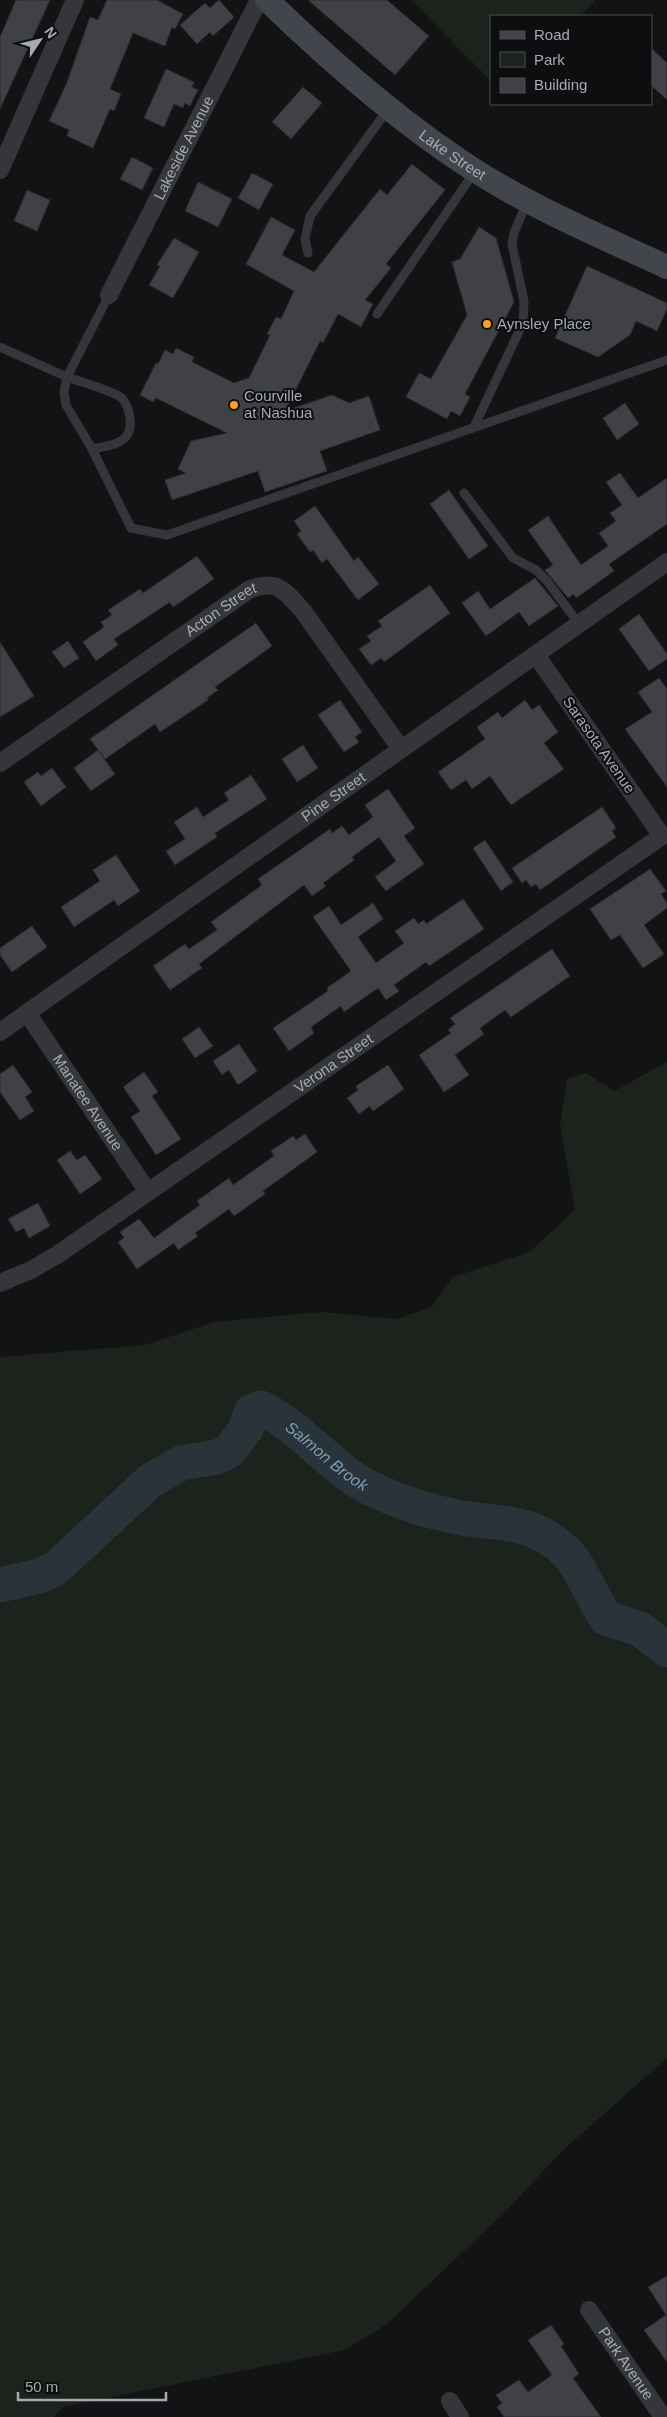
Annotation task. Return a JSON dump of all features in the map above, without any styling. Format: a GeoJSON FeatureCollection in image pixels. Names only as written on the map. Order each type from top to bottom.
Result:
{"type":"FeatureCollection","features":[{"type":"Feature","properties":{"kind":"street"},"geometry":{"type":"LineString","coordinates":[[0,170],[75,0]]}},
{"type":"Feature","properties":{"kind":"street","name":"Lakeside Avenue"},"geometry":{"type":"LineString","coordinates":[[109,295],[259,0]]}},
{"type":"Feature","properties":{"kind":"street","name":"Lake Street"},"geometry":{"type":"LineString","coordinates":[[267,0],[304,36],[389,108],[475,171],[527,201],[667,267]]}},
{"type":"Feature","properties":{"kind":"street","name":"Pine Street"},"geometry":{"type":"LineString","coordinates":[[0,1032],[667,562]]}},
{"type":"Feature","properties":{"kind":"street","name":"Acton Street"},"geometry":{"type":"LineString","coordinates":[[0,763],[250,589],[264,584],[282,589],[303,611],[401,749]]}},
{"type":"Feature","properties":{"kind":"street","name":"Sarasota Avenue"},"geometry":{"type":"LineString","coordinates":[[536,655],[662,836]]}},
{"type":"Feature","properties":{"kind":"street","name":"Verona Street"},"geometry":{"type":"LineString","coordinates":[[0,1283],[31,1270],[57,1255],[662,836]]}},
{"type":"Feature","properties":{"kind":"street","name":"Manatee Avenue"},"geometry":{"type":"LineString","coordinates":[[27,1013],[148,1192]]}},
{"type":"Feature","properties":{"kind":"street","name":"Park Avenue"},"geometry":{"type":"LineString","coordinates":[[589,2310],[662,2417]]}},
{"type":"Feature","properties":{"kind":"street"},"geometry":{"type":"LineString","coordinates":[[450,2401],[460,2417]]}},
{"type":"Feature","properties":{"kind":"lane"},"geometry":{"type":"LineString","coordinates":[[308,253],[305,239],[310,216],[389,108]]}},
{"type":"Feature","properties":{"kind":"lane"},"geometry":{"type":"LineString","coordinates":[[376,314],[475,171]]}},
{"type":"Feature","properties":{"kind":"lane"},"geometry":{"type":"LineString","coordinates":[[474,427],[523,323],[524,302],[512,244],[514,233],[527,201]]}},
{"type":"Feature","properties":{"kind":"lane"},"geometry":{"type":"LineString","coordinates":[[109,295],[68,377],[64,392],[66,405],[92,449],[131,528],[167,535],[667,360]]}},
{"type":"Feature","properties":{"kind":"lane"},"geometry":{"type":"LineString","coordinates":[[0,347],[68,377],[121,397],[128,410],[131,424],[128,435],[120,443],[92,449]]}},
{"type":"Feature","properties":{"kind":"lane"},"geometry":{"type":"LineString","coordinates":[[464,493],[513,558],[536,570],[548,581],[579,624]]}},
{"type":"Feature","properties":{"kind":"green space"},"geometry":{"type":"Polygon","coordinates":[[[411,0],[595,0],[581,15],[490,15],[490,80],[411,0]]]}},
{"type":"Feature","properties":{"kind":"green space"},"geometry":{"type":"Polygon","coordinates":[[[667,1062],[667,2058],[561,2152],[508,2209],[387,2324],[344,2350],[63,2407],[54,2417],[0,2417],[0,1357],[145,1345],[214,1322],[321,1312],[397,1319],[431,1307],[453,1277],[529,1252],[575,1210],[560,1125],[567,1079],[586,1073],[614,1091],[667,1062]]]}},
{"type":"Feature","properties":{"kind":"building"},"geometry":{"type":"Polygon","coordinates":[[[16,0],[50,0],[0,109],[0,37],[16,0]]]}},
{"type":"Feature","properties":{"kind":"building"},"geometry":{"type":"Polygon","coordinates":[[[107,0],[157,0],[183,14],[175,29],[172,27],[165,46],[133,33],[110,89],[121,94],[114,111],[110,109],[93,148],[67,136],[69,130],[49,121],[66,85],[90,17],[98,20],[107,0]]]}},
{"type":"Feature","properties":{"kind":"building"},"geometry":{"type":"Polygon","coordinates":[[[219,0],[234,17],[213,36],[210,32],[197,44],[180,25],[205,3],[210,8],[219,0]]]}},
{"type":"Feature","properties":{"kind":"building"},"geometry":{"type":"Polygon","coordinates":[[[308,0],[387,0],[429,36],[395,75],[308,0]]]}},
{"type":"Feature","properties":{"kind":"building"},"geometry":{"type":"Polygon","coordinates":[[[652,49],[667,63],[667,100],[652,86],[652,49]]]}},
{"type":"Feature","properties":{"kind":"building"},"geometry":{"type":"Polygon","coordinates":[[[166,69],[194,82],[192,87],[198,90],[190,106],[185,103],[183,108],[174,104],[164,127],[144,118],[166,69]]]}},
{"type":"Feature","properties":{"kind":"building"},"geometry":{"type":"Polygon","coordinates":[[[303,87],[322,103],[291,139],[272,122],[303,87]]]}},
{"type":"Feature","properties":{"kind":"building"},"geometry":{"type":"Polygon","coordinates":[[[132,157],[153,168],[142,190],[120,179],[132,157]]]}},
{"type":"Feature","properties":{"kind":"building","name":"Courville at Nashua"},"geometry":{"type":"Polygon","coordinates":[[[412,164],[445,190],[386,264],[391,268],[365,300],[373,304],[361,327],[338,314],[323,343],[320,341],[285,411],[332,395],[349,403],[369,396],[380,430],[320,451],[327,471],[265,492],[258,471],[172,500],[165,480],[186,473],[178,469],[191,441],[227,433],[156,398],[153,402],[140,395],[156,363],[158,364],[165,350],[173,354],[176,348],[194,357],[192,362],[234,383],[249,378],[270,335],[267,334],[276,317],[281,319],[294,291],[246,264],[271,217],[295,230],[282,255],[314,272],[380,189],[387,195],[412,164]]]}},
{"type":"Feature","properties":{"kind":"building"},"geometry":{"type":"Polygon","coordinates":[[[252,173],[273,184],[259,210],[238,198],[252,173]]]}},
{"type":"Feature","properties":{"kind":"building"},"geometry":{"type":"Polygon","coordinates":[[[198,182],[232,199],[218,227],[185,211],[198,182]]]}},
{"type":"Feature","properties":{"kind":"building"},"geometry":{"type":"Polygon","coordinates":[[[27,190],[50,200],[37,231],[14,221],[27,190]]]}},
{"type":"Feature","properties":{"kind":"building","name":"Aynsley Place"},"geometry":{"type":"Polygon","coordinates":[[[479,227],[496,238],[514,302],[465,394],[470,397],[460,416],[451,411],[447,419],[406,397],[419,373],[431,379],[467,315],[452,262],[460,259],[479,227]]]}},
{"type":"Feature","properties":{"kind":"building"},"geometry":{"type":"Polygon","coordinates":[[[174,238],[199,252],[173,298],[149,285],[160,266],[157,265],[174,238]]]}},
{"type":"Feature","properties":{"kind":"building"},"geometry":{"type":"Polygon","coordinates":[[[587,266],[667,303],[667,309],[657,331],[636,321],[630,335],[598,357],[555,338],[587,266]]]}},
{"type":"Feature","properties":{"kind":"building"},"geometry":{"type":"Polygon","coordinates":[[[625,403],[639,424],[617,440],[603,418],[625,403]]]}},
{"type":"Feature","properties":{"kind":"building"},"geometry":{"type":"Polygon","coordinates":[[[620,473],[638,498],[667,478],[667,524],[609,564],[614,571],[576,598],[574,594],[568,598],[545,570],[553,565],[528,530],[548,516],[581,565],[608,546],[599,533],[616,521],[610,513],[622,505],[606,482],[620,473]]]}},
{"type":"Feature","properties":{"kind":"building"},"geometry":{"type":"Polygon","coordinates":[[[449,490],[488,546],[469,559],[430,504],[449,490]]]}},
{"type":"Feature","properties":{"kind":"building"},"geometry":{"type":"Polygon","coordinates":[[[315,506],[354,561],[358,557],[379,584],[358,600],[327,559],[322,563],[313,550],[310,552],[297,534],[301,531],[294,521],[315,506]]]}},
{"type":"Feature","properties":{"kind":"building"},"geometry":{"type":"Polygon","coordinates":[[[197,556],[214,579],[173,607],[170,602],[114,639],[118,645],[96,661],[83,642],[104,627],[101,622],[112,615],[108,610],[140,589],[143,593],[197,556]]]}},
{"type":"Feature","properties":{"kind":"building"},"geometry":{"type":"Polygon","coordinates":[[[535,578],[558,606],[529,626],[519,612],[486,636],[462,603],[478,591],[490,609],[535,578]]]}},
{"type":"Feature","properties":{"kind":"building"},"geometry":{"type":"Polygon","coordinates":[[[430,585],[450,613],[384,662],[381,658],[371,665],[359,649],[371,641],[367,636],[382,626],[378,621],[430,585]]]}},
{"type":"Feature","properties":{"kind":"building"},"geometry":{"type":"Polygon","coordinates":[[[639,614],[667,654],[667,659],[649,671],[619,629],[639,614]]]}},
{"type":"Feature","properties":{"kind":"building"},"geometry":{"type":"Polygon","coordinates":[[[256,623],[272,646],[215,687],[218,690],[207,698],[208,700],[160,732],[155,724],[105,759],[90,739],[256,623]]]}},
{"type":"Feature","properties":{"kind":"building"},"geometry":{"type":"Polygon","coordinates":[[[68,641],[79,658],[64,668],[52,652],[68,641]]]}},
{"type":"Feature","properties":{"kind":"building"},"geometry":{"type":"Polygon","coordinates":[[[0,642],[34,696],[0,717],[0,642]]]}},
{"type":"Feature","properties":{"kind":"building"},"geometry":{"type":"Polygon","coordinates":[[[659,678],[667,689],[667,787],[625,729],[652,712],[638,692],[659,678]]]}},
{"type":"Feature","properties":{"kind":"building"},"geometry":{"type":"Polygon","coordinates":[[[340,700],[362,732],[355,737],[359,742],[344,752],[318,715],[340,700]]]}},
{"type":"Feature","properties":{"kind":"building"},"geometry":{"type":"Polygon","coordinates":[[[525,700],[532,710],[539,705],[558,732],[544,743],[564,769],[511,805],[490,776],[472,789],[466,780],[451,790],[438,772],[485,739],[477,727],[498,712],[502,718],[525,700]]]}},
{"type":"Feature","properties":{"kind":"building"},"geometry":{"type":"Polygon","coordinates":[[[303,745],[318,768],[297,782],[282,759],[303,745]]]}},
{"type":"Feature","properties":{"kind":"building"},"geometry":{"type":"Polygon","coordinates":[[[98,750],[115,774],[91,791],[74,768],[98,750]]]}},
{"type":"Feature","properties":{"kind":"building"},"geometry":{"type":"Polygon","coordinates":[[[52,768],[66,787],[41,806],[24,782],[38,772],[41,776],[52,768]]]}},
{"type":"Feature","properties":{"kind":"building"},"geometry":{"type":"Polygon","coordinates":[[[251,775],[267,799],[215,833],[217,837],[175,865],[166,851],[185,839],[174,822],[197,807],[203,817],[229,800],[224,793],[251,775]]]}},
{"type":"Feature","properties":{"kind":"building"},"geometry":{"type":"Polygon","coordinates":[[[388,789],[415,828],[404,836],[424,864],[386,891],[375,877],[396,861],[379,837],[352,857],[354,860],[323,883],[326,886],[312,896],[304,885],[199,964],[202,968],[170,990],[153,966],[185,944],[189,949],[217,930],[211,922],[262,885],[258,879],[330,829],[332,833],[342,826],[349,835],[373,817],[365,805],[388,789]]]}},
{"type":"Feature","properties":{"kind":"building"},"geometry":{"type":"Polygon","coordinates":[[[602,807],[616,828],[612,831],[616,837],[540,890],[536,884],[531,887],[526,880],[522,883],[512,868],[602,807]]]}},
{"type":"Feature","properties":{"kind":"building"},"geometry":{"type":"Polygon","coordinates":[[[485,840],[513,882],[501,891],[473,848],[485,840]]]}},
{"type":"Feature","properties":{"kind":"building"},"geometry":{"type":"Polygon","coordinates":[[[116,855],[140,891],[118,906],[114,900],[74,927],[61,907],[100,881],[93,870],[116,855]]]}},
{"type":"Feature","properties":{"kind":"building"},"geometry":{"type":"Polygon","coordinates":[[[650,869],[666,891],[661,894],[667,903],[667,908],[644,925],[664,954],[643,968],[620,935],[611,940],[590,909],[650,869]]]}},
{"type":"Feature","properties":{"kind":"building"},"geometry":{"type":"Polygon","coordinates":[[[463,899],[484,929],[429,966],[426,962],[394,985],[399,991],[386,1000],[378,988],[344,1012],[341,1006],[311,1027],[314,1033],[289,1051],[273,1028],[328,991],[327,988],[351,971],[313,917],[329,906],[341,925],[373,903],[383,919],[358,937],[376,963],[404,943],[395,931],[414,918],[418,924],[424,920],[426,924],[463,899]]]}},
{"type":"Feature","properties":{"kind":"building"},"geometry":{"type":"Polygon","coordinates":[[[32,926],[47,947],[12,972],[0,955],[0,948],[32,926]]]}},
{"type":"Feature","properties":{"kind":"building"},"geometry":{"type":"Polygon","coordinates":[[[552,949],[570,976],[511,1017],[505,1010],[480,1028],[484,1034],[455,1055],[469,1075],[444,1092],[419,1055],[451,1033],[448,1030],[455,1024],[450,1018],[552,949]]]}},
{"type":"Feature","properties":{"kind":"building"},"geometry":{"type":"Polygon","coordinates":[[[199,1027],[213,1046],[195,1058],[182,1039],[199,1027]]]}},
{"type":"Feature","properties":{"kind":"building"},"geometry":{"type":"Polygon","coordinates":[[[239,1044],[257,1071],[238,1085],[229,1070],[222,1075],[213,1061],[239,1044]]]}},
{"type":"Feature","properties":{"kind":"building"},"geometry":{"type":"Polygon","coordinates":[[[13,1065],[32,1092],[25,1097],[34,1111],[20,1120],[0,1092],[0,1074],[13,1065]]]}},
{"type":"Feature","properties":{"kind":"building"},"geometry":{"type":"Polygon","coordinates":[[[388,1065],[404,1089],[373,1111],[370,1106],[359,1114],[347,1098],[358,1090],[356,1086],[388,1065]]]}},
{"type":"Feature","properties":{"kind":"building"},"geometry":{"type":"Polygon","coordinates":[[[144,1072],[158,1092],[152,1096],[181,1139],[156,1155],[131,1117],[140,1111],[123,1087],[144,1072]]]}},
{"type":"Feature","properties":{"kind":"building"},"geometry":{"type":"Polygon","coordinates":[[[305,1134],[317,1152],[263,1191],[265,1194],[234,1216],[229,1209],[195,1233],[198,1236],[178,1250],[174,1243],[137,1269],[118,1242],[124,1238],[120,1232],[139,1219],[154,1238],[200,1205],[197,1201],[229,1178],[233,1185],[274,1156],[271,1151],[293,1136],[296,1140],[305,1134]]]}},
{"type":"Feature","properties":{"kind":"building"},"geometry":{"type":"Polygon","coordinates":[[[70,1151],[77,1160],[85,1155],[102,1179],[80,1194],[57,1160],[70,1151]]]}},
{"type":"Feature","properties":{"kind":"building"},"geometry":{"type":"Polygon","coordinates":[[[38,1203],[50,1226],[29,1238],[24,1228],[16,1232],[8,1219],[38,1203]]]}},
{"type":"Feature","properties":{"kind":"building"},"geometry":{"type":"Polygon","coordinates":[[[667,2276],[667,2362],[644,2330],[666,2315],[648,2287],[667,2276]]]}},
{"type":"Feature","properties":{"kind":"building"},"geometry":{"type":"Polygon","coordinates":[[[551,2325],[564,2344],[561,2346],[579,2374],[573,2378],[601,2417],[504,2417],[497,2407],[502,2403],[496,2395],[519,2380],[528,2392],[552,2375],[528,2340],[551,2325]]]}},
{"type":"Feature","properties":{"kind":"waterway","name":"Salmon Brook"},"geometry":{"type":"LineString","coordinates":[[0,1585],[40,1576],[56,1568],[150,1481],[181,1463],[217,1457],[229,1451],[246,1429],[251,1412],[261,1408],[289,1425],[354,1478],[379,1492],[402,1502],[438,1513],[517,1525],[542,1534],[567,1553],[583,1576],[606,1618],[640,1629],[667,1650]]}},
{"type":"Feature","properties":{"kind":"place","name":"Aynsley Place"},"geometry":{"type":"Point","coordinates":[487,324]}},
{"type":"Feature","properties":{"kind":"place","name":"Courville at Nashua"},"geometry":{"type":"Point","coordinates":[234,405]}}]}
